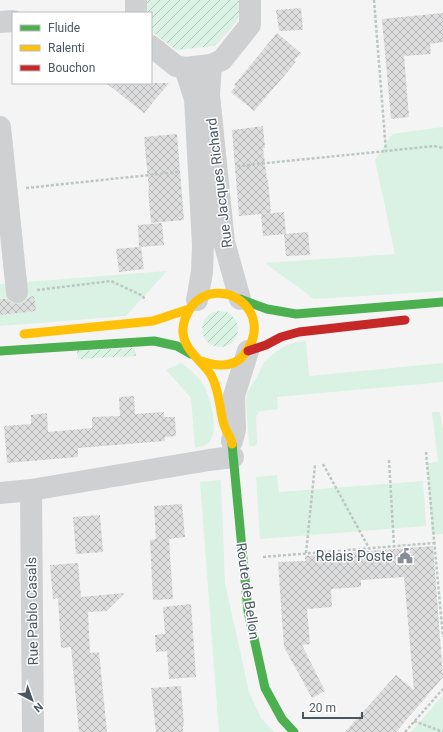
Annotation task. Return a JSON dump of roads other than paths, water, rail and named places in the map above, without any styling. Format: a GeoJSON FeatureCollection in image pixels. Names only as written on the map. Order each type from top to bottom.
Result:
{"type":"FeatureCollection","features":[{"type":"Feature","properties":{"kind":"main road"},"geometry":{"type":"LineString","coordinates":[[14,335],[153,322],[192,305],[206,295],[218,293],[229,294],[259,307],[278,313],[296,314],[443,302]]}},
{"type":"Feature","properties":{"kind":"main road"},"geometry":{"type":"LineString","coordinates":[[0,350],[154,341],[177,346],[210,365],[221,366],[232,364],[241,359],[248,351],[254,341],[256,329],[254,318],[248,307],[240,299]]}},
{"type":"Feature","properties":{"kind":"main road"},"geometry":{"type":"LineString","coordinates":[[191,354],[185,340],[183,320],[192,305]]}},
{"type":"Feature","properties":{"kind":"main road"},"geometry":{"type":"LineString","coordinates":[[248,351],[266,345],[281,337],[299,332],[413,319]]}},
{"type":"Feature","properties":{"kind":"main road","name":"Route de Bellon"},"geometry":{"type":"LineString","coordinates":[[201,361],[216,385],[220,397],[226,430],[232,449],[248,611],[265,688],[282,719],[294,732]]}},
{"type":"Feature","properties":{"kind":"street"},"geometry":{"type":"LineString","coordinates":[[152,47],[176,66],[185,68],[211,65],[222,60],[250,25],[250,0]]}},
{"type":"Feature","properties":{"kind":"street"},"geometry":{"type":"LineString","coordinates":[[0,22],[12,21]]}},
{"type":"Feature","properties":{"kind":"street","name":"Rue Jacques Richard"},"geometry":{"type":"LineString","coordinates":[[211,65],[209,95],[224,242],[240,299]]}},
{"type":"Feature","properties":{"kind":"street","name":"Rue Jacques Richard"},"geometry":{"type":"LineString","coordinates":[[185,68],[195,99],[203,245],[202,272],[192,305]]}},
{"type":"Feature","properties":{"kind":"street"},"geometry":{"type":"LineString","coordinates":[[0,127],[17,292]]}},
{"type":"Feature","properties":{"kind":"street","name":"Route de Bellon"},"geometry":{"type":"LineString","coordinates":[[232,449],[236,429],[234,396],[248,351]]}},
{"type":"Feature","properties":{"kind":"street"},"geometry":{"type":"LineString","coordinates":[[0,494],[209,460],[232,449]]}},
{"type":"Feature","properties":{"kind":"street","name":"Rue Pablo Casals"},"geometry":{"type":"LineString","coordinates":[[31,490],[33,732]]}},
{"type":"Feature","properties":{"kind":"place","name":"Relais Poste"},"geometry":{"type":"Point","coordinates":[405,556]}}]}
